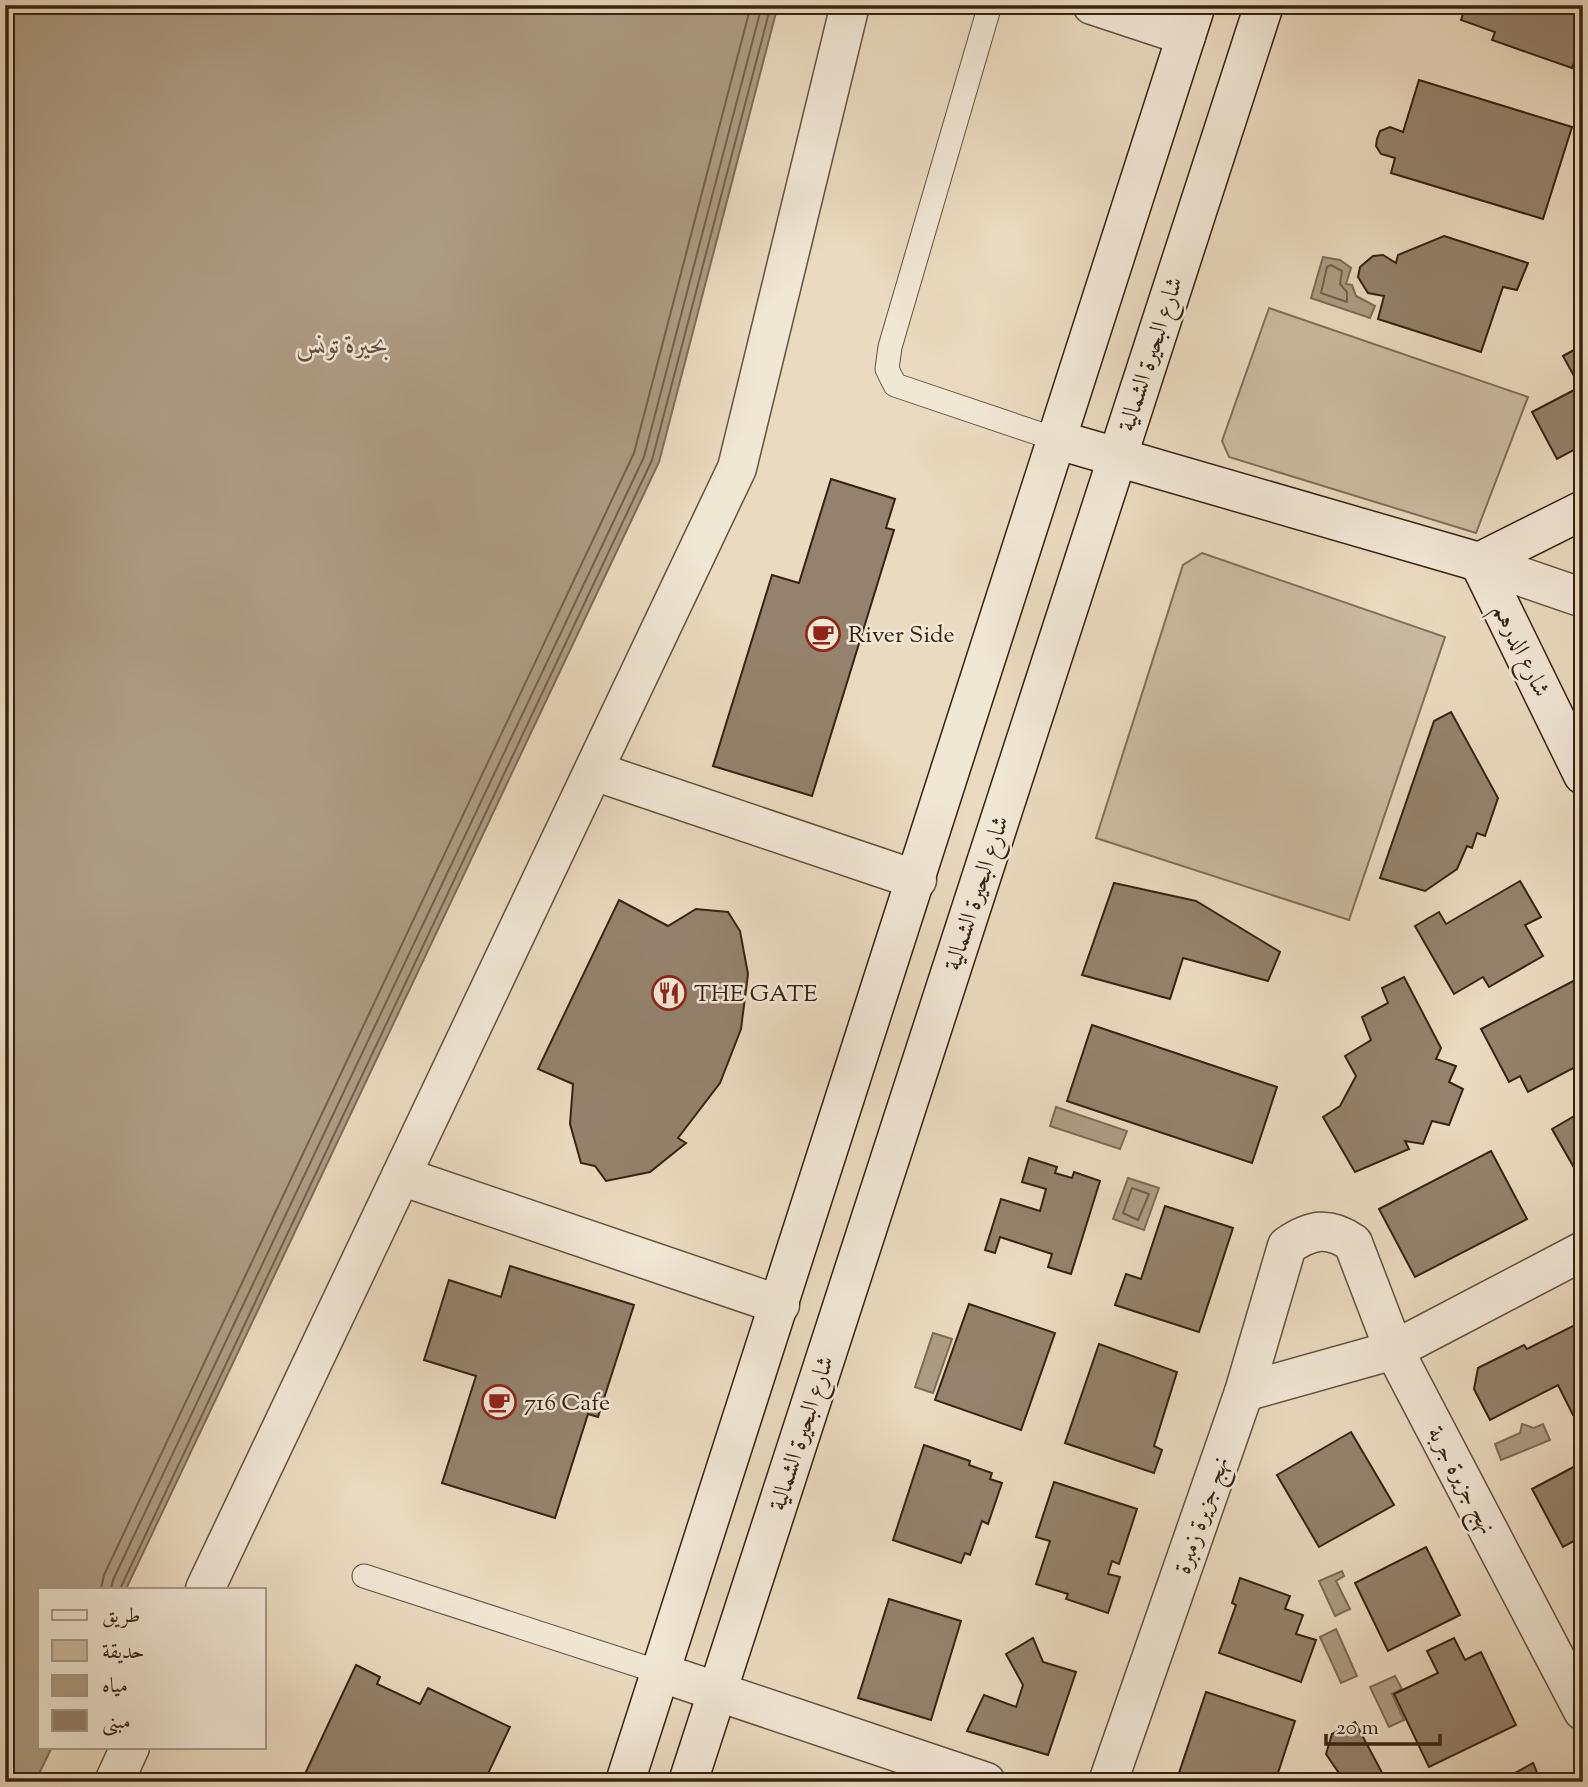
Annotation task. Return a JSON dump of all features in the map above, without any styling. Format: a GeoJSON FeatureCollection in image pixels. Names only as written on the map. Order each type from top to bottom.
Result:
{"type":"FeatureCollection","features":[{"type":"Feature","properties":{"kind":"street"},"geometry":{"type":"LineString","coordinates":[[205,1588],[737,468],[850,5]]}},
{"type":"Feature","properties":{"kind":"street"},"geometry":{"type":"LineString","coordinates":[[625,1782],[1058,440],[1186,15],[1092,5]]}},
{"type":"Feature","properties":{"kind":"street","name":"شارع البحيرة الشمالية"},"geometry":{"type":"LineString","coordinates":[[688,1782],[1264,5]]}},
{"type":"Feature","properties":{"kind":"street"},"geometry":{"type":"LineString","coordinates":[[1058,440],[1116,459],[1479,562],[1583,598]]}},
{"type":"Feature","properties":{"kind":"street"},"geometry":{"type":"LineString","coordinates":[[1479,562],[1583,510]]}},
{"type":"Feature","properties":{"kind":"street","name":"شارع الدرهم"},"geometry":{"type":"LineString","coordinates":[[1479,562],[1583,775]]}},
{"type":"Feature","properties":{"kind":"street"},"geometry":{"type":"LineString","coordinates":[[594,771],[917,880]]}},
{"type":"Feature","properties":{"kind":"street"},"geometry":{"type":"LineString","coordinates":[[401,1176],[780,1305]]}},
{"type":"Feature","properties":{"kind":"street","name":"نهج جزيرة جربة"},"geometry":{"type":"LineString","coordinates":[[1287,1246],[1301,1236],[1320,1229],[1338,1232],[1353,1243],[1394,1350],[1583,1711]]}},
{"type":"Feature","properties":{"kind":"street","name":"نهج جزيرة زمبرة"},"geometry":{"type":"LineString","coordinates":[[1108,1782],[1244,1392],[1287,1246]]}},
{"type":"Feature","properties":{"kind":"street"},"geometry":{"type":"LineString","coordinates":[[1244,1392],[1394,1350],[1583,1251]]}},
{"type":"Feature","properties":{"kind":"street"},"geometry":{"type":"LineString","coordinates":[[659,1672],[986,1782]]}},
{"type":"Feature","properties":{"kind":"street"},"geometry":{"type":"LineString","coordinates":[[114,1782],[130,1748]]}},
{"type":"Feature","properties":{"kind":"lane"},"geometry":{"type":"LineString","coordinates":[[990,5],[890,347],[887,369],[895,385],[1058,440]]}},
{"type":"Feature","properties":{"kind":"lane"},"geometry":{"type":"LineString","coordinates":[[364,1576],[659,1672]]}},
{"type":"Feature","properties":{"kind":"green space"},"geometry":{"type":"Polygon","coordinates":[[[1269,308],[1528,397],[1476,533],[1229,457],[1222,441],[1269,308]]]}},
{"type":"Feature","properties":{"kind":"green space"},"geometry":{"type":"Polygon","coordinates":[[[1202,553],[1445,637],[1349,920],[1096,838],[1183,565],[1202,553]]]}},
{"type":"Feature","properties":{"kind":"water","name":"بحيرة تونس"},"geometry":{"type":"Polygon","coordinates":[[[5,5],[778,5],[659,462],[126,1588],[38,1588],[38,1748],[52,1748],[35,1782],[5,1782],[5,5]]]}},
{"type":"Feature","properties":{"kind":"water"},"geometry":{"type":"Polygon","coordinates":[[[1323,257],[1340,260],[1351,268],[1346,284],[1352,285],[1356,296],[1375,306],[1370,318],[1311,298],[1323,257]]]}},
{"type":"Feature","properties":{"kind":"water"},"geometry":{"type":"Polygon","coordinates":[[[1056,1107],[1127,1131],[1120,1149],[1050,1126],[1056,1107]]]}},
{"type":"Feature","properties":{"kind":"water"},"geometry":{"type":"Polygon","coordinates":[[[1128,1178],[1159,1188],[1144,1230],[1113,1219],[1128,1178]]]}},
{"type":"Feature","properties":{"kind":"water"},"geometry":{"type":"Polygon","coordinates":[[[933,1333],[952,1339],[933,1393],[915,1387],[933,1333]]]}},
{"type":"Feature","properties":{"kind":"water"},"geometry":{"type":"Polygon","coordinates":[[[1522,1424],[1534,1428],[1543,1424],[1550,1440],[1501,1460],[1495,1444],[1520,1433],[1522,1424]]]}},
{"type":"Feature","properties":{"kind":"water"},"geometry":{"type":"Polygon","coordinates":[[[1342,1571],[1344,1576],[1336,1581],[1350,1609],[1335,1616],[1319,1581],[1342,1571]]]}},
{"type":"Feature","properties":{"kind":"water"},"geometry":{"type":"Polygon","coordinates":[[[1336,1629],[1357,1676],[1341,1683],[1320,1637],[1336,1629]]]}},
{"type":"Feature","properties":{"kind":"water"},"geometry":{"type":"Polygon","coordinates":[[[1395,1676],[1402,1689],[1392,1694],[1404,1720],[1389,1727],[1370,1687],[1395,1676]]]}},
{"type":"Feature","properties":{"kind":"building"},"geometry":{"type":"Polygon","coordinates":[[[1466,5],[1583,5],[1583,38],[1572,68],[1492,40],[1495,32],[1461,20],[1466,5]]]}},
{"type":"Feature","properties":{"kind":"building"},"geometry":{"type":"Polygon","coordinates":[[[1419,80],[1572,127],[1543,219],[1391,173],[1395,158],[1381,154],[1376,146],[1377,139],[1380,131],[1390,127],[1403,132],[1419,80]]]}},
{"type":"Feature","properties":{"kind":"building"},"geometry":{"type":"Polygon","coordinates":[[[1444,236],[1528,263],[1517,290],[1503,287],[1481,352],[1378,319],[1384,296],[1368,293],[1358,277],[1360,267],[1373,256],[1383,255],[1396,263],[1398,255],[1444,236]]]}},
{"type":"Feature","properties":{"kind":"building"},"geometry":{"type":"Polygon","coordinates":[[[1583,345],[1583,445],[1557,459],[1532,412],[1580,387],[1563,356],[1583,345]]]}},
{"type":"Feature","properties":{"kind":"building"},"geometry":{"type":"Polygon","coordinates":[[[831,479],[895,499],[886,528],[894,530],[812,796],[713,766],[772,575],[799,583],[831,479]]]}},
{"type":"Feature","properties":{"kind":"building"},"geometry":{"type":"Polygon","coordinates":[[[1451,712],[1498,798],[1485,836],[1477,833],[1472,848],[1467,846],[1457,869],[1425,891],[1380,878],[1434,721],[1451,712]]]}},
{"type":"Feature","properties":{"kind":"building"},"geometry":{"type":"Polygon","coordinates":[[[1520,881],[1541,917],[1525,925],[1543,956],[1489,987],[1483,977],[1454,994],[1415,926],[1439,912],[1446,924],[1520,881]]]}},
{"type":"Feature","properties":{"kind":"building"},"geometry":{"type":"Polygon","coordinates":[[[1114,883],[1196,901],[1280,952],[1268,981],[1183,958],[1170,999],[1082,975],[1114,883]]]}},
{"type":"Feature","properties":{"kind":"building"},"geometry":{"type":"Polygon","coordinates":[[[619,900],[668,926],[696,909],[728,912],[740,931],[748,974],[741,1029],[720,1083],[678,1138],[686,1143],[650,1172],[606,1181],[595,1166],[581,1163],[570,1124],[573,1084],[538,1069],[619,900]]]}},
{"type":"Feature","properties":{"kind":"building"},"geometry":{"type":"Polygon","coordinates":[[[1583,976],[1583,1063],[1528,1092],[1520,1076],[1509,1082],[1481,1029],[1583,976]]]}},
{"type":"Feature","properties":{"kind":"building"},"geometry":{"type":"Polygon","coordinates":[[[1404,977],[1441,1048],[1436,1059],[1456,1066],[1449,1082],[1463,1089],[1449,1125],[1432,1121],[1423,1144],[1405,1141],[1409,1149],[1355,1172],[1323,1117],[1340,1106],[1356,1076],[1345,1056],[1371,1040],[1362,1017],[1388,1003],[1382,988],[1404,977]]]}},
{"type":"Feature","properties":{"kind":"building"},"geometry":{"type":"Polygon","coordinates":[[[1092,1025],[1277,1087],[1252,1163],[1067,1101],[1092,1025]]]}},
{"type":"Feature","properties":{"kind":"building"},"geometry":{"type":"Polygon","coordinates":[[[1583,1111],[1583,1179],[1581,1180],[1552,1129],[1583,1111]]]}},
{"type":"Feature","properties":{"kind":"building"},"geometry":{"type":"Polygon","coordinates":[[[1491,1151],[1527,1219],[1415,1277],[1379,1209],[1491,1151]]]}},
{"type":"Feature","properties":{"kind":"building"},"geometry":{"type":"Polygon","coordinates":[[[1029,1158],[1057,1167],[1055,1173],[1072,1178],[1074,1172],[1100,1181],[1071,1274],[1048,1267],[1052,1254],[1000,1237],[995,1253],[985,1250],[1001,1199],[1040,1211],[1046,1189],[1022,1182],[1029,1158]]]}},
{"type":"Feature","properties":{"kind":"building"},"geometry":{"type":"Polygon","coordinates":[[[1165,1206],[1233,1228],[1199,1332],[1115,1305],[1126,1274],[1141,1279],[1165,1206]]]}},
{"type":"Feature","properties":{"kind":"building"},"geometry":{"type":"Polygon","coordinates":[[[510,1266],[634,1305],[598,1417],[588,1414],[555,1518],[442,1483],[476,1376],[424,1360],[449,1280],[501,1297],[510,1266]]]}},
{"type":"Feature","properties":{"kind":"building"},"geometry":{"type":"Polygon","coordinates":[[[969,1304],[1055,1333],[1021,1430],[935,1400],[969,1304]]]}},
{"type":"Feature","properties":{"kind":"building"},"geometry":{"type":"Polygon","coordinates":[[[1581,1322],[1583,1411],[1573,1415],[1558,1385],[1490,1420],[1474,1389],[1478,1368],[1524,1345],[1527,1349],[1581,1322]]]}},
{"type":"Feature","properties":{"kind":"building"},"geometry":{"type":"Polygon","coordinates":[[[1099,1344],[1177,1372],[1154,1446],[1162,1450],[1154,1473],[1065,1443],[1099,1344]]]}},
{"type":"Feature","properties":{"kind":"building"},"geometry":{"type":"Polygon","coordinates":[[[1351,1432],[1394,1505],[1319,1547],[1277,1475],[1351,1432]]]}},
{"type":"Feature","properties":{"kind":"building"},"geometry":{"type":"Polygon","coordinates":[[[924,1445],[970,1461],[969,1465],[992,1473],[990,1479],[1002,1483],[988,1524],[982,1521],[970,1555],[965,1553],[961,1563],[893,1540],[924,1445]]]}},
{"type":"Feature","properties":{"kind":"building"},"geometry":{"type":"Polygon","coordinates":[[[1583,1462],[1583,1536],[1563,1547],[1532,1489],[1583,1462]]]}},
{"type":"Feature","properties":{"kind":"building"},"geometry":{"type":"Polygon","coordinates":[[[1054,1482],[1137,1509],[1119,1564],[1112,1561],[1108,1574],[1120,1577],[1108,1613],[1066,1599],[1068,1594],[1036,1584],[1050,1541],[1036,1537],[1054,1482]]]}},
{"type":"Feature","properties":{"kind":"building"},"geometry":{"type":"Polygon","coordinates":[[[1426,1547],[1460,1615],[1388,1651],[1355,1583],[1426,1547]]]}},
{"type":"Feature","properties":{"kind":"building"},"geometry":{"type":"Polygon","coordinates":[[[1240,1578],[1290,1596],[1285,1609],[1303,1615],[1296,1634],[1316,1640],[1301,1682],[1219,1653],[1236,1605],[1232,1603],[1240,1578]]]}},
{"type":"Feature","properties":{"kind":"building"},"geometry":{"type":"Polygon","coordinates":[[[889,1599],[961,1621],[931,1720],[858,1698],[889,1599]]]}},
{"type":"Feature","properties":{"kind":"building"},"geometry":{"type":"Polygon","coordinates":[[[1033,1638],[1043,1662],[1076,1672],[1048,1755],[967,1731],[984,1695],[1016,1707],[1023,1685],[1006,1654],[1033,1638]]]}},
{"type":"Feature","properties":{"kind":"building"},"geometry":{"type":"Polygon","coordinates":[[[1454,1638],[1465,1660],[1481,1652],[1516,1725],[1429,1767],[1394,1694],[1438,1673],[1427,1651],[1454,1638]]]}},
{"type":"Feature","properties":{"kind":"building"},"geometry":{"type":"Polygon","coordinates":[[[356,1665],[380,1677],[377,1684],[420,1704],[428,1688],[510,1727],[484,1782],[317,1782],[304,1776],[356,1665]]]}},
{"type":"Feature","properties":{"kind":"building"},"geometry":{"type":"Polygon","coordinates":[[[1206,1692],[1295,1721],[1275,1782],[1176,1782],[1206,1692]]]}},
{"type":"Feature","properties":{"kind":"building"},"geometry":{"type":"Polygon","coordinates":[[[1355,1722],[1387,1782],[1345,1782],[1326,1754],[1332,1734],[1355,1722]]]}},
{"type":"Feature","properties":{"kind":"building"},"geometry":{"type":"Polygon","coordinates":[[[1533,1763],[1541,1782],[1499,1782],[1533,1763]]]}},
{"type":"Feature","properties":{"kind":"place","name":"River Side"},"geometry":{"type":"Point","coordinates":[823,634]}},
{"type":"Feature","properties":{"kind":"place","name":"THE GATE"},"geometry":{"type":"Point","coordinates":[669,993]}},
{"type":"Feature","properties":{"kind":"place","name":"716 Cafe"},"geometry":{"type":"Point","coordinates":[499,1402]}}]}
